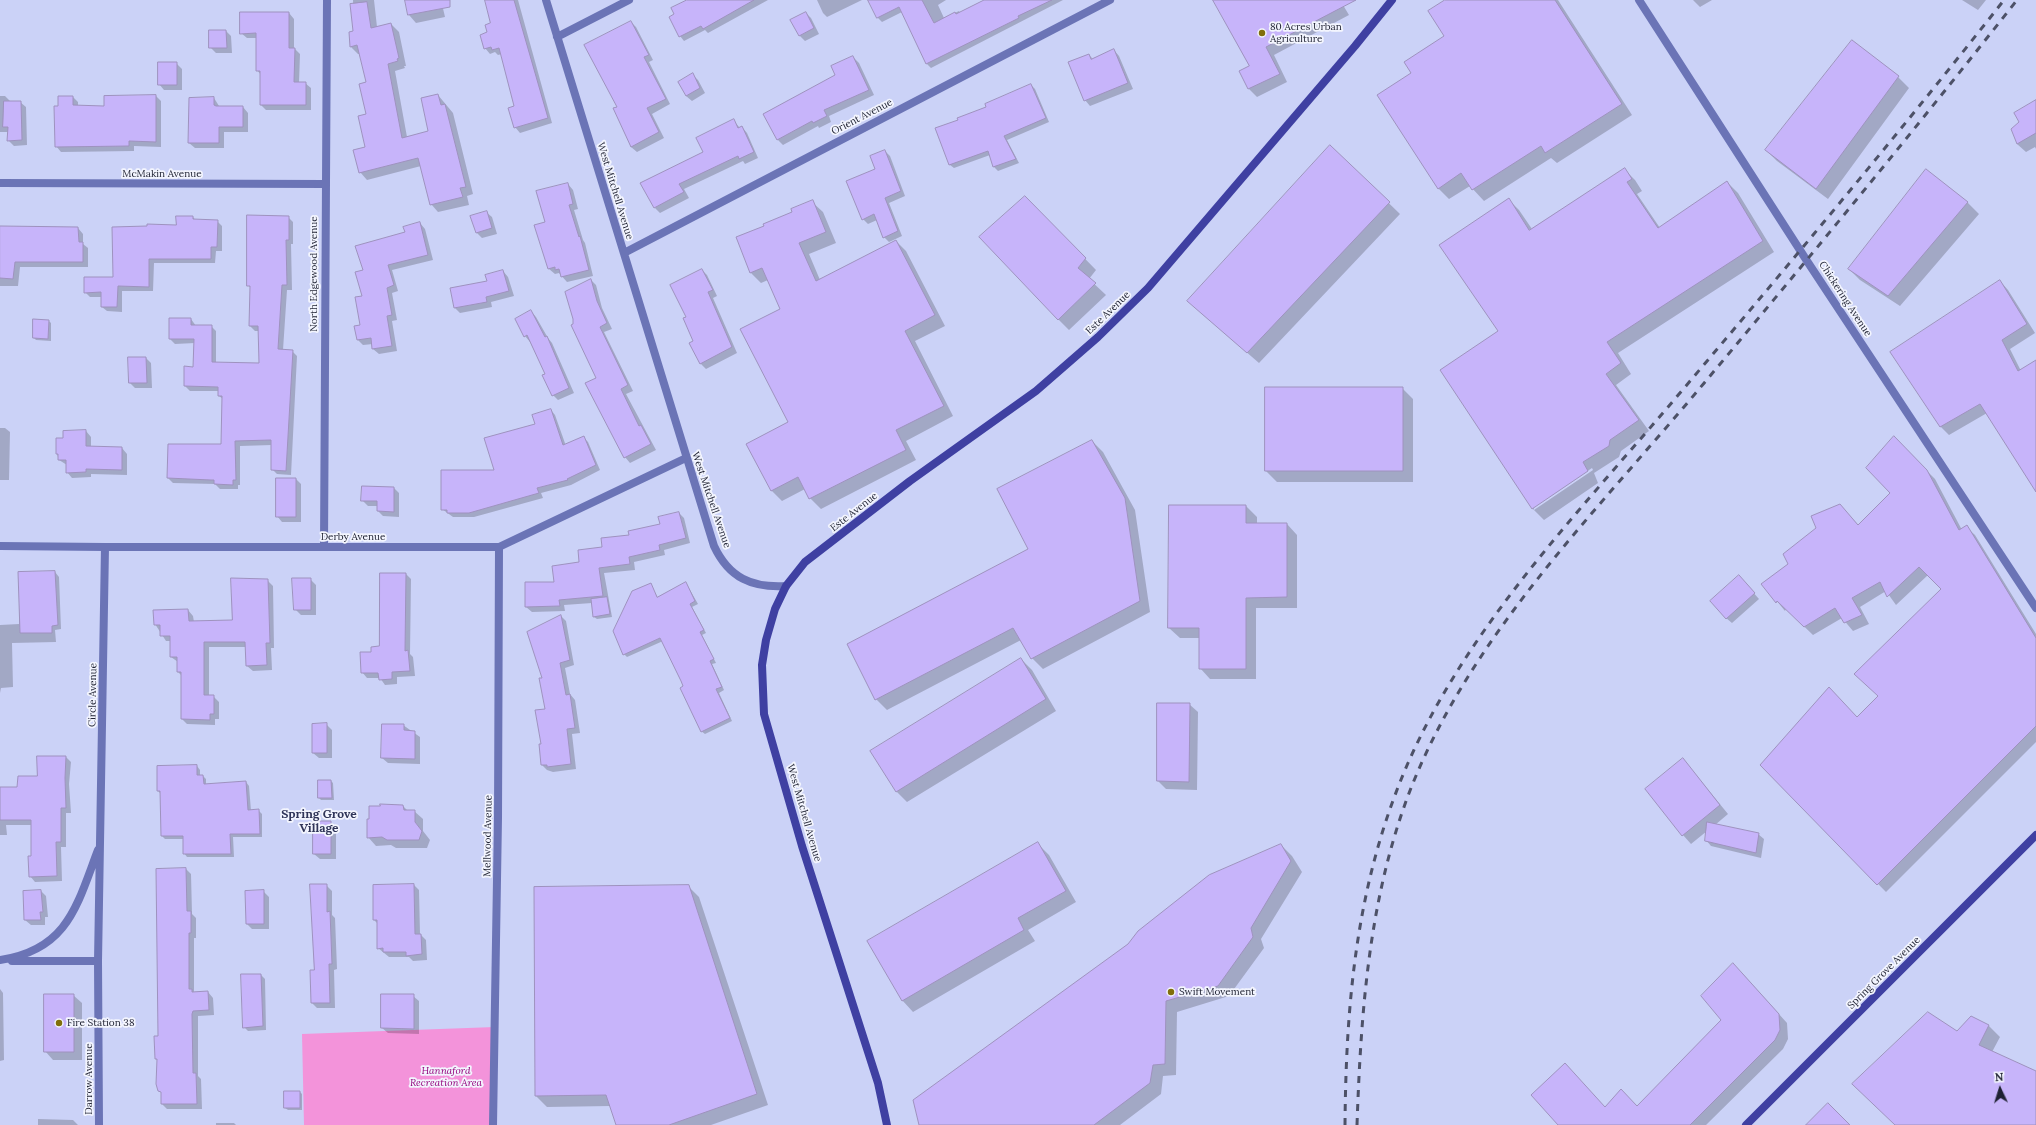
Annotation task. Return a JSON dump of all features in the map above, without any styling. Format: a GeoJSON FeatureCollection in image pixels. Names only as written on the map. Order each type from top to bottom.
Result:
{"type":"FeatureCollection","features":[{"type":"Feature","properties":{"kind":"street","name":"North Edgewood Avenue"},"geometry":{"type":"LineString","coordinates":[[324,547],[327,0]]}},
{"type":"Feature","properties":{"kind":"street","name":"West Mitchell Avenue"},"geometry":{"type":"LineString","coordinates":[[546,0],[714,546],[728,568],[750,583],[768,587],[786,586],[775,608],[766,640],[762,665],[764,714],[802,846],[878,1083],[886,1125]]}},
{"type":"Feature","properties":{"kind":"street"},"geometry":{"type":"LineString","coordinates":[[557,37],[629,0]]}},
{"type":"Feature","properties":{"kind":"street","name":"Orient Avenue"},"geometry":{"type":"LineString","coordinates":[[624,253],[1110,0]]}},
{"type":"Feature","properties":{"kind":"street","name":"Este Avenue"},"geometry":{"type":"LineString","coordinates":[[786,586],[805,562],[910,481],[1036,391],[1098,337],[1148,288],[1355,46],[1392,0]]}},
{"type":"Feature","properties":{"kind":"street","name":"Chickering Avenue"},"geometry":{"type":"LineString","coordinates":[[1639,0],[1811,267],[2036,608]]}},
{"type":"Feature","properties":{"kind":"street","name":"McMakin Avenue"},"geometry":{"type":"LineString","coordinates":[[0,183],[325,184]]}},
{"type":"Feature","properties":{"kind":"street","name":"Derby Avenue"},"geometry":{"type":"LineString","coordinates":[[0,546],[105,548],[499,547],[686,458]]}},
{"type":"Feature","properties":{"kind":"street","name":"Mellwood Avenue"},"geometry":{"type":"LineString","coordinates":[[493,1125],[498,818],[499,547]]}},
{"type":"Feature","properties":{"kind":"street","name":"Circle Avenue"},"geometry":{"type":"LineString","coordinates":[[0,961],[98,961],[105,548]]}},
{"type":"Feature","properties":{"kind":"street","name":"Spring Grove Avenue"},"geometry":{"type":"LineString","coordinates":[[1746,1125],[2036,835]]}},
{"type":"Feature","properties":{"kind":"street","name":"Circle Avenue"},"geometry":{"type":"LineString","coordinates":[[0,961],[18,957],[43,946],[63,928],[78,903],[100,843]]}},
{"type":"Feature","properties":{"kind":"street","name":"Darrow Avenue"},"geometry":{"type":"LineString","coordinates":[[98,961],[99,1125]]}},
{"type":"Feature","properties":{"kind":"green space","name":"Hannaford Recreation Area"},"geometry":{"type":"Polygon","coordinates":[[[495,1027],[493,1125],[304,1125],[302,1034],[495,1027]]]}},
{"type":"Feature","properties":{"kind":"building"},"geometry":{"type":"Polygon","coordinates":[[[405,0],[450,0],[450,7],[408,15],[405,0]]]}},
{"type":"Feature","properties":{"kind":"building"},"geometry":{"type":"Polygon","coordinates":[[[485,0],[514,0],[548,118],[514,128],[508,108],[514,106],[499,48],[492,50],[491,47],[484,49],[480,35],[487,32],[485,25],[490,23],[485,0]]]}},
{"type":"Feature","properties":{"kind":"building"},"geometry":{"type":"Polygon","coordinates":[[[687,0],[754,0],[703,29],[701,26],[679,37],[669,17],[674,14],[671,8],[687,0]]]}},
{"type":"Feature","properties":{"kind":"building"},"geometry":{"type":"Polygon","coordinates":[[[868,0],[922,0],[934,23],[955,12],[956,14],[984,0],[1052,0],[926,64],[899,7],[877,18],[868,0]]]}},
{"type":"Feature","properties":{"kind":"building","name":"80 Acres Urban Agriculture"},"geometry":{"type":"Polygon","coordinates":[[[1213,0],[1356,0],[1266,47],[1280,74],[1248,89],[1239,71],[1249,66],[1213,0]]]}},
{"type":"Feature","properties":{"kind":"building"},"geometry":{"type":"Polygon","coordinates":[[[1445,0],[1555,0],[1622,104],[1545,153],[1541,146],[1472,190],[1461,173],[1438,189],[1377,95],[1411,73],[1404,62],[1444,36],[1428,11],[1445,0]]]}},
{"type":"Feature","properties":{"kind":"building"},"geometry":{"type":"Polygon","coordinates":[[[367,2],[371,28],[391,23],[399,58],[397,59],[398,61],[388,64],[402,138],[428,131],[421,98],[438,94],[441,105],[445,104],[466,187],[460,188],[463,197],[430,205],[418,158],[359,173],[353,150],[365,147],[358,116],[366,114],[359,84],[366,82],[357,45],[350,47],[349,32],[353,31],[350,4],[367,2]]]}},
{"type":"Feature","properties":{"kind":"building"},"geometry":{"type":"Polygon","coordinates":[[[240,12],[289,12],[289,48],[295,48],[294,82],[306,82],[306,105],[260,105],[260,71],[256,71],[256,33],[240,34],[240,12]]]}},
{"type":"Feature","properties":{"kind":"building"},"geometry":{"type":"Polygon","coordinates":[[[806,12],[814,28],[799,36],[790,20],[806,12]]]}},
{"type":"Feature","properties":{"kind":"building"},"geometry":{"type":"Polygon","coordinates":[[[631,21],[649,55],[644,57],[666,99],[647,108],[659,132],[631,147],[613,108],[617,107],[584,45],[631,21]]]}},
{"type":"Feature","properties":{"kind":"building"},"geometry":{"type":"Polygon","coordinates":[[[209,30],[226,30],[227,48],[209,48],[209,30]]]}},
{"type":"Feature","properties":{"kind":"building"},"geometry":{"type":"Polygon","coordinates":[[[1852,40],[1899,76],[1816,189],[1765,150],[1852,40]]]}},
{"type":"Feature","properties":{"kind":"building"},"geometry":{"type":"Polygon","coordinates":[[[1114,49],[1128,83],[1084,101],[1068,62],[1089,54],[1091,59],[1114,49]]]}},
{"type":"Feature","properties":{"kind":"building"},"geometry":{"type":"Polygon","coordinates":[[[853,56],[869,90],[824,110],[827,116],[813,123],[812,121],[777,140],[763,114],[835,75],[831,66],[853,56]]]}},
{"type":"Feature","properties":{"kind":"building"},"geometry":{"type":"Polygon","coordinates":[[[158,62],[177,62],[177,85],[158,85],[158,62]]]}},
{"type":"Feature","properties":{"kind":"building"},"geometry":{"type":"Polygon","coordinates":[[[693,73],[700,88],[686,96],[678,82],[693,73]]]}},
{"type":"Feature","properties":{"kind":"building"},"geometry":{"type":"Polygon","coordinates":[[[1031,84],[1046,118],[1004,136],[1016,159],[993,167],[988,151],[949,165],[935,128],[958,120],[957,118],[986,107],[985,104],[1031,84]]]}},
{"type":"Feature","properties":{"kind":"building"},"geometry":{"type":"Polygon","coordinates":[[[156,95],[156,142],[129,141],[129,146],[55,147],[54,106],[58,106],[58,96],[73,96],[73,105],[104,106],[104,96],[156,95]]]}},
{"type":"Feature","properties":{"kind":"building"},"geometry":{"type":"Polygon","coordinates":[[[214,97],[214,105],[216,106],[243,106],[243,127],[219,127],[219,143],[188,143],[189,98],[214,97]]]}},
{"type":"Feature","properties":{"kind":"building"},"geometry":{"type":"Polygon","coordinates":[[[2036,100],[2036,133],[2017,144],[2011,129],[2019,122],[2014,113],[2036,100]]]}},
{"type":"Feature","properties":{"kind":"building"},"geometry":{"type":"Polygon","coordinates":[[[4,101],[21,101],[22,140],[7,141],[8,127],[3,127],[4,101]]]}},
{"type":"Feature","properties":{"kind":"building"},"geometry":{"type":"Polygon","coordinates":[[[734,119],[738,128],[742,126],[754,152],[739,159],[738,156],[679,184],[684,192],[654,208],[640,183],[703,152],[696,138],[734,119]]]}},
{"type":"Feature","properties":{"kind":"building"},"geometry":{"type":"Polygon","coordinates":[[[1330,145],[1390,202],[1247,353],[1187,301],[1330,145]]]}},
{"type":"Feature","properties":{"kind":"building"},"geometry":{"type":"Polygon","coordinates":[[[885,150],[901,191],[885,198],[898,231],[883,238],[874,214],[862,220],[846,181],[875,169],[870,156],[885,150]]]}},
{"type":"Feature","properties":{"kind":"building"},"geometry":{"type":"Polygon","coordinates":[[[1625,168],[1632,179],[1627,182],[1658,228],[1727,181],[1763,241],[1607,342],[1621,363],[1606,374],[1639,420],[1610,440],[1609,446],[1583,462],[1588,471],[1532,509],[1440,370],[1498,331],[1439,245],[1509,198],[1529,230],[1625,168]]]}},
{"type":"Feature","properties":{"kind":"building"},"geometry":{"type":"Polygon","coordinates":[[[1926,169],[1968,202],[1888,296],[1848,269],[1926,169]]]}},
{"type":"Feature","properties":{"kind":"building"},"geometry":{"type":"Polygon","coordinates":[[[568,183],[573,204],[569,205],[579,237],[580,236],[589,270],[561,277],[559,269],[555,270],[555,267],[548,269],[534,225],[545,222],[536,191],[568,183]]]}},
{"type":"Feature","properties":{"kind":"building"},"geometry":{"type":"Polygon","coordinates":[[[1025,196],[1086,258],[1078,268],[1096,283],[1058,320],[979,237],[1025,196]]]}},
{"type":"Feature","properties":{"kind":"building"},"geometry":{"type":"Polygon","coordinates":[[[813,200],[826,232],[799,243],[816,281],[896,240],[935,315],[905,331],[944,406],[896,430],[906,450],[809,499],[798,477],[771,491],[746,444],[788,422],[740,329],[780,309],[762,268],[750,273],[736,237],[764,226],[763,224],[792,212],[791,209],[813,200]]]}},
{"type":"Feature","properties":{"kind":"building"},"geometry":{"type":"Polygon","coordinates":[[[487,211],[492,228],[476,233],[470,216],[487,211]]]}},
{"type":"Feature","properties":{"kind":"building"},"geometry":{"type":"Polygon","coordinates":[[[247,215],[289,216],[289,240],[286,240],[287,285],[282,285],[278,349],[293,350],[286,471],[271,470],[271,440],[235,441],[236,480],[233,480],[233,485],[214,484],[214,480],[167,478],[168,444],[221,444],[222,396],[218,396],[218,387],[184,386],[184,366],[193,367],[194,339],[169,339],[169,318],[191,318],[191,325],[212,325],[212,362],[259,363],[258,326],[249,326],[250,286],[247,286],[247,215]]]}},
{"type":"Feature","properties":{"kind":"building"},"geometry":{"type":"Polygon","coordinates":[[[176,216],[193,216],[193,219],[218,220],[217,247],[211,247],[211,259],[149,259],[149,287],[118,286],[117,307],[101,307],[101,292],[84,293],[84,277],[113,277],[112,227],[147,226],[147,224],[176,225],[176,216]]]}},
{"type":"Feature","properties":{"kind":"building"},"geometry":{"type":"Polygon","coordinates":[[[420,222],[428,255],[388,265],[394,285],[387,288],[392,315],[387,316],[392,346],[372,349],[371,338],[357,340],[354,326],[360,325],[355,297],[362,296],[355,272],[363,270],[355,246],[405,232],[403,227],[420,222]]]}},
{"type":"Feature","properties":{"kind":"building"},"geometry":{"type":"Polygon","coordinates":[[[0,226],[78,227],[79,242],[83,242],[83,262],[15,262],[13,279],[0,278],[0,226]]]}},
{"type":"Feature","properties":{"kind":"building"},"geometry":{"type":"Polygon","coordinates":[[[702,269],[713,290],[708,292],[732,347],[700,364],[689,343],[693,341],[683,318],[686,317],[670,285],[702,269]]]}},
{"type":"Feature","properties":{"kind":"building"},"geometry":{"type":"Polygon","coordinates":[[[503,270],[509,291],[486,297],[487,302],[454,308],[450,288],[487,281],[485,275],[503,270]]]}},
{"type":"Feature","properties":{"kind":"building"},"geometry":{"type":"Polygon","coordinates":[[[591,279],[597,301],[607,323],[600,327],[628,385],[621,389],[639,426],[641,425],[651,444],[624,458],[585,383],[596,378],[571,325],[573,324],[573,319],[565,292],[591,279]]]}},
{"type":"Feature","properties":{"kind":"building"},"geometry":{"type":"Polygon","coordinates":[[[2000,280],[2027,324],[2002,340],[2018,371],[2036,360],[2036,492],[1980,404],[1940,427],[1890,352],[2000,280]]]}},
{"type":"Feature","properties":{"kind":"building"},"geometry":{"type":"Polygon","coordinates":[[[531,310],[545,337],[547,336],[569,388],[552,396],[542,375],[545,374],[527,335],[524,337],[515,319],[531,310]]]}},
{"type":"Feature","properties":{"kind":"building"},"geometry":{"type":"Polygon","coordinates":[[[33,319],[49,320],[48,339],[33,338],[33,319]]]}},
{"type":"Feature","properties":{"kind":"building"},"geometry":{"type":"Polygon","coordinates":[[[128,357],[146,357],[147,383],[129,383],[128,357]]]}},
{"type":"Feature","properties":{"kind":"building"},"geometry":{"type":"Polygon","coordinates":[[[1265,387],[1403,387],[1403,471],[1265,471],[1265,387]]]}},
{"type":"Feature","properties":{"kind":"building"},"geometry":{"type":"Polygon","coordinates":[[[551,409],[563,445],[584,436],[596,465],[567,479],[568,480],[537,488],[539,493],[469,513],[447,513],[447,510],[441,510],[441,470],[494,470],[484,438],[535,424],[532,415],[551,409]]]}},
{"type":"Feature","properties":{"kind":"building"},"geometry":{"type":"Polygon","coordinates":[[[86,430],[86,446],[122,447],[122,470],[86,469],[86,472],[66,473],[66,460],[58,460],[58,454],[56,454],[56,438],[63,438],[63,431],[86,430]]]}},
{"type":"Feature","properties":{"kind":"building"},"geometry":{"type":"Polygon","coordinates":[[[1894,436],[1927,470],[1959,530],[1967,525],[2036,638],[2036,726],[1877,885],[1760,765],[1829,687],[1857,717],[1878,696],[1854,674],[1941,589],[1919,567],[1887,597],[1880,582],[1852,598],[1862,615],[1844,623],[1835,608],[1804,627],[1777,601],[1776,603],[1761,584],[1788,564],[1783,554],[1816,528],[1811,516],[1840,504],[1858,525],[1890,493],[1866,468],[1894,436]]]}},
{"type":"Feature","properties":{"kind":"building"},"geometry":{"type":"Polygon","coordinates":[[[1092,440],[1125,498],[1140,601],[1031,659],[1013,628],[875,700],[847,644],[1028,549],[997,489],[1092,440]]]}},
{"type":"Feature","properties":{"kind":"building"},"geometry":{"type":"Polygon","coordinates":[[[276,478],[296,478],[296,517],[276,517],[276,478]]]}},
{"type":"Feature","properties":{"kind":"building"},"geometry":{"type":"Polygon","coordinates":[[[362,486],[394,487],[394,512],[377,511],[377,501],[361,501],[362,486]]]}},
{"type":"Feature","properties":{"kind":"building"},"geometry":{"type":"Polygon","coordinates":[[[1169,505],[1246,505],[1246,523],[1287,523],[1287,597],[1246,598],[1246,669],[1199,669],[1199,628],[1168,628],[1169,505]]]}},
{"type":"Feature","properties":{"kind":"building"},"geometry":{"type":"Polygon","coordinates":[[[679,512],[686,538],[659,545],[660,550],[629,557],[630,564],[599,568],[603,596],[559,600],[560,606],[525,607],[525,582],[554,582],[552,566],[579,562],[578,550],[602,547],[601,538],[629,535],[628,531],[660,524],[658,517],[679,512]]]}},
{"type":"Feature","properties":{"kind":"building"},"geometry":{"type":"Polygon","coordinates":[[[55,571],[58,625],[52,626],[52,633],[20,633],[18,572],[55,571]]]}},
{"type":"Feature","properties":{"kind":"building"},"geometry":{"type":"Polygon","coordinates":[[[380,573],[406,573],[405,651],[408,650],[410,671],[392,672],[392,679],[379,680],[378,673],[361,673],[360,652],[371,652],[371,647],[379,646],[380,573]]]}},
{"type":"Feature","properties":{"kind":"building"},"geometry":{"type":"Polygon","coordinates":[[[1739,575],[1755,593],[1726,619],[1710,601],[1739,575]]]}},
{"type":"Feature","properties":{"kind":"building"},"geometry":{"type":"Polygon","coordinates":[[[231,578],[268,579],[270,643],[266,643],[267,665],[246,666],[245,642],[204,642],[204,695],[214,695],[214,714],[210,714],[210,720],[181,719],[181,672],[177,672],[177,657],[170,657],[170,636],[160,636],[160,625],[154,625],[153,610],[188,609],[189,621],[232,620],[231,578]]]}},
{"type":"Feature","properties":{"kind":"building"},"geometry":{"type":"Polygon","coordinates":[[[292,578],[311,578],[311,610],[294,610],[292,578]]]}},
{"type":"Feature","properties":{"kind":"building"},"geometry":{"type":"Polygon","coordinates":[[[686,582],[695,601],[690,604],[704,630],[700,632],[714,659],[710,661],[722,687],[716,689],[730,718],[701,732],[680,688],[683,686],[681,681],[660,638],[623,655],[613,631],[632,591],[651,583],[657,597],[686,582]]]}},
{"type":"Feature","properties":{"kind":"building"},"geometry":{"type":"Polygon","coordinates":[[[607,597],[610,614],[593,617],[591,599],[607,597]]]}},
{"type":"Feature","properties":{"kind":"building"},"geometry":{"type":"Polygon","coordinates":[[[561,615],[570,660],[560,663],[566,695],[570,694],[575,728],[567,729],[571,764],[547,767],[547,765],[541,765],[539,744],[541,744],[535,710],[545,709],[539,678],[542,678],[527,632],[561,615]]]}},
{"type":"Feature","properties":{"kind":"building"},"geometry":{"type":"Polygon","coordinates":[[[1021,658],[1046,699],[896,792],[870,751],[1021,658]]]}},
{"type":"Feature","properties":{"kind":"building"},"geometry":{"type":"Polygon","coordinates":[[[1157,703],[1190,703],[1189,782],[1157,781],[1157,703]]]}},
{"type":"Feature","properties":{"kind":"building"},"geometry":{"type":"Polygon","coordinates":[[[327,723],[327,753],[312,753],[312,724],[327,723]]]}},
{"type":"Feature","properties":{"kind":"building"},"geometry":{"type":"Polygon","coordinates":[[[382,724],[404,724],[404,730],[415,731],[415,759],[381,758],[382,724]]]}},
{"type":"Feature","properties":{"kind":"building"},"geometry":{"type":"Polygon","coordinates":[[[37,756],[66,756],[66,808],[61,808],[61,842],[56,842],[57,876],[29,877],[28,856],[31,856],[31,820],[0,820],[0,787],[17,787],[18,776],[37,776],[37,756]]]}},
{"type":"Feature","properties":{"kind":"building"},"geometry":{"type":"Polygon","coordinates":[[[1683,758],[1720,805],[1682,836],[1645,789],[1683,758]]]}},
{"type":"Feature","properties":{"kind":"building"},"geometry":{"type":"Polygon","coordinates":[[[197,765],[197,775],[203,775],[204,784],[246,781],[248,810],[259,809],[260,834],[230,834],[231,854],[183,854],[183,836],[161,836],[160,791],[157,791],[157,766],[197,765]]]}},
{"type":"Feature","properties":{"kind":"building"},"geometry":{"type":"Polygon","coordinates":[[[318,780],[331,780],[332,798],[318,798],[318,780]]]}},
{"type":"Feature","properties":{"kind":"building"},"geometry":{"type":"Polygon","coordinates":[[[380,804],[403,805],[404,810],[415,810],[415,822],[422,831],[419,840],[387,840],[382,837],[367,838],[369,806],[380,806],[380,804]]]}},
{"type":"Feature","properties":{"kind":"building"},"geometry":{"type":"Polygon","coordinates":[[[313,821],[331,821],[331,854],[313,854],[313,821]]]}},
{"type":"Feature","properties":{"kind":"building"},"geometry":{"type":"Polygon","coordinates":[[[1707,822],[1759,833],[1756,853],[1705,841],[1707,822]]]}},
{"type":"Feature","properties":{"kind":"building"},"geometry":{"type":"Polygon","coordinates":[[[1038,842],[1066,891],[1018,918],[1024,930],[902,1001],[867,941],[1038,842]]]}},
{"type":"Feature","properties":{"kind":"building"},"geometry":{"type":"Polygon","coordinates":[[[1281,844],[1291,861],[1251,928],[1253,937],[1218,986],[1166,1001],[1165,1064],[1153,1065],[1150,1083],[1094,1125],[919,1125],[913,1100],[1128,944],[1138,931],[1209,875],[1281,844]]]}},
{"type":"Feature","properties":{"kind":"building"},"geometry":{"type":"Polygon","coordinates":[[[186,868],[187,911],[191,911],[191,933],[189,933],[189,989],[192,989],[192,992],[208,991],[209,1010],[193,1011],[192,1014],[193,1073],[196,1073],[197,1104],[161,1104],[161,1092],[158,1091],[156,1084],[157,1059],[155,1059],[154,1036],[158,1036],[156,869],[186,868]]]}},
{"type":"Feature","properties":{"kind":"building"},"geometry":{"type":"Polygon","coordinates":[[[310,884],[327,884],[327,912],[330,911],[332,964],[329,964],[330,1003],[311,1003],[310,970],[314,970],[310,884]]]}},
{"type":"Feature","properties":{"kind":"building"},"geometry":{"type":"Polygon","coordinates":[[[414,884],[415,934],[421,934],[422,954],[406,956],[406,952],[383,952],[383,948],[377,949],[377,920],[373,920],[373,885],[414,884]]]}},
{"type":"Feature","properties":{"kind":"building"},"geometry":{"type":"Polygon","coordinates":[[[689,885],[757,1094],[669,1125],[616,1125],[606,1095],[535,1096],[534,887],[689,885]]]}},
{"type":"Feature","properties":{"kind":"building"},"geometry":{"type":"Polygon","coordinates":[[[41,890],[43,912],[40,912],[41,920],[24,920],[23,891],[41,890]]]}},
{"type":"Feature","properties":{"kind":"building"},"geometry":{"type":"Polygon","coordinates":[[[264,890],[264,924],[246,924],[245,891],[264,890]]]}},
{"type":"Feature","properties":{"kind":"building"},"geometry":{"type":"Polygon","coordinates":[[[1733,963],[1779,1014],[1780,1030],[1775,1040],[1690,1125],[1558,1125],[1531,1095],[1565,1063],[1605,1107],[1621,1089],[1637,1106],[1721,1020],[1701,996],[1733,963]]]}},
{"type":"Feature","properties":{"kind":"building"},"geometry":{"type":"Polygon","coordinates":[[[241,974],[261,974],[263,1026],[243,1028],[241,974]]]}},
{"type":"Feature","properties":{"kind":"building","name":"Fire Station 38"},"geometry":{"type":"Polygon","coordinates":[[[44,994],[74,994],[74,1052],[44,1052],[44,994]]]}},
{"type":"Feature","properties":{"kind":"building"},"geometry":{"type":"Polygon","coordinates":[[[381,994],[414,994],[414,1029],[381,1028],[381,994]]]}},
{"type":"Feature","properties":{"kind":"building"},"geometry":{"type":"Polygon","coordinates":[[[1928,1012],[1957,1031],[1971,1016],[1989,1025],[1979,1045],[2036,1071],[2036,1125],[1895,1125],[1852,1084],[1928,1012]]]}},
{"type":"Feature","properties":{"kind":"building"},"geometry":{"type":"Polygon","coordinates":[[[284,1091],[300,1091],[300,1108],[284,1108],[284,1091]]]}},
{"type":"Feature","properties":{"kind":"building"},"geometry":{"type":"Polygon","coordinates":[[[1828,1103],[1850,1125],[1806,1125],[1828,1103]]]}},
{"type":"Feature","properties":{"kind":"railway"},"geometry":{"type":"LineString","coordinates":[[1345,1125],[1348,1032],[1352,986],[1366,896],[1377,851],[1391,807],[1408,763],[1433,712],[1462,664],[1493,618],[1528,572],[1841,202],[2004,0]]}},
{"type":"Feature","properties":{"kind":"railway"},"geometry":{"type":"LineString","coordinates":[[1357,1125],[1361,1039],[1365,996],[1370,954],[1385,870],[1411,788],[1436,734],[1465,682],[1498,632],[1572,537],[1689,401],[1813,252],[2017,0]]}},
{"type":"Feature","properties":{"kind":"place","name":"80 Acres Urban Agriculture"},"geometry":{"type":"Point","coordinates":[1262,33]}},
{"type":"Feature","properties":{"kind":"place","name":"Swift Movement"},"geometry":{"type":"Point","coordinates":[1171,992]}},
{"type":"Feature","properties":{"kind":"place","name":"Fire Station 38"},"geometry":{"type":"Point","coordinates":[59,1023]}},
{"type":"Feature","properties":{"kind":"district","name":"Spring Grove Village"},"geometry":{"type":"Point","coordinates":[319,822]}}]}
